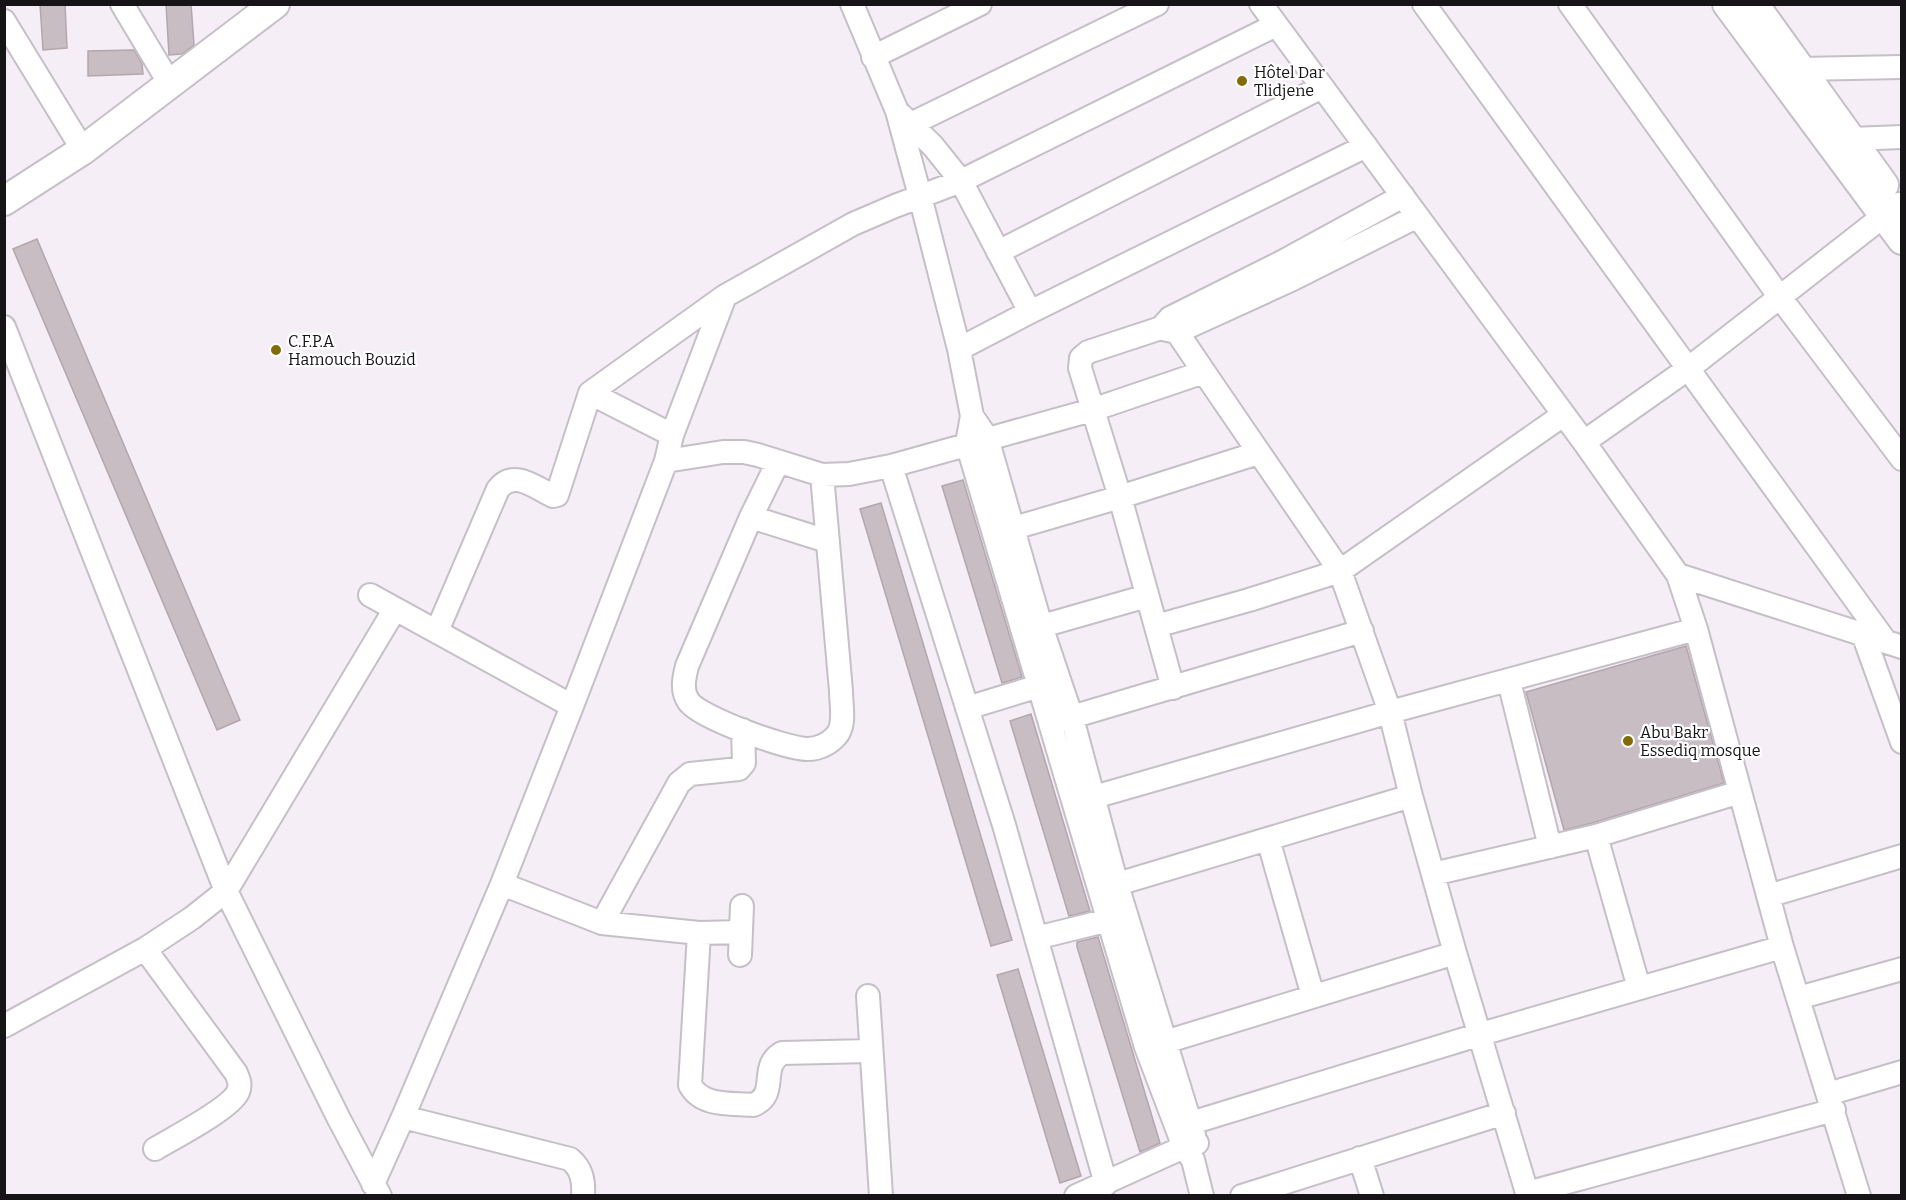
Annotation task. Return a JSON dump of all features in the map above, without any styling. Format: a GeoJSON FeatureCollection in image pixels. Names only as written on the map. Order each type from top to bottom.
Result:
{"type":"FeatureCollection","features":[{"type":"Feature","properties":{"kind":"main road"},"geometry":{"type":"LineString","coordinates":[[4,201],[83,150],[275,4]]}},
{"type":"Feature","properties":{"kind":"main road"},"geometry":{"type":"LineString","coordinates":[[1726,4],[1787,89],[1895,209]]}},
{"type":"Feature","properties":{"kind":"main road"},"geometry":{"type":"LineString","coordinates":[[1754,4],[1851,139],[1895,209],[1902,240]]}},
{"type":"Feature","properties":{"kind":"street"},"geometry":{"type":"LineString","coordinates":[[122,4],[170,84]]}},
{"type":"Feature","properties":{"kind":"street"},"geometry":{"type":"LineString","coordinates":[[852,4],[873,57],[904,118],[920,196],[959,350],[977,440],[1061,720],[1108,887],[1165,1042],[1202,1196]]}},
{"type":"Feature","properties":{"kind":"street"},"geometry":{"type":"LineString","coordinates":[[873,57],[980,4]]}},
{"type":"Feature","properties":{"kind":"street"},"geometry":{"type":"LineString","coordinates":[[904,118],[1157,4]]}},
{"type":"Feature","properties":{"kind":"street"},"geometry":{"type":"LineString","coordinates":[[1261,4],[1584,442],[1678,575],[1696,629],[1782,947],[1859,1196]]}},
{"type":"Feature","properties":{"kind":"street"},"geometry":{"type":"LineString","coordinates":[[1425,4],[1689,368],[1894,644]]}},
{"type":"Feature","properties":{"kind":"street"},"geometry":{"type":"LineString","coordinates":[[1570,4],[1779,296],[1902,459]]}},
{"type":"Feature","properties":{"kind":"street"},"geometry":{"type":"LineString","coordinates":[[4,21],[83,150]]}},
{"type":"Feature","properties":{"kind":"street"},"geometry":{"type":"LineString","coordinates":[[437,631],[501,484],[507,480],[518,479],[553,496],[557,495],[590,393],[725,296],[853,224],[920,196],[961,182],[1276,25]]}},
{"type":"Feature","properties":{"kind":"street"},"geometry":{"type":"LineString","coordinates":[[1800,69],[1902,68]]}},
{"type":"Feature","properties":{"kind":"street"},"geometry":{"type":"LineString","coordinates":[[998,252],[1322,87]]}},
{"type":"Feature","properties":{"kind":"street"},"geometry":{"type":"LineString","coordinates":[[904,118],[933,146],[961,182],[1029,312]]}},
{"type":"Feature","properties":{"kind":"street"},"geometry":{"type":"LineString","coordinates":[[1851,139],[1902,137]]}},
{"type":"Feature","properties":{"kind":"street"},"geometry":{"type":"LineString","coordinates":[[959,350],[1029,312],[1366,146]]}},
{"type":"Feature","properties":{"kind":"street"},"geometry":{"type":"LineString","coordinates":[[1169,326],[1403,196]]}},
{"type":"Feature","properties":{"kind":"street"},"geometry":{"type":"LineString","coordinates":[[1584,442],[1689,368],[1779,296],[1895,209]]}},
{"type":"Feature","properties":{"kind":"street"},"geometry":{"type":"LineString","coordinates":[[1173,688],[1120,497],[1080,368],[1081,358],[1088,352],[1169,326],[1293,279],[1416,216]]}},
{"type":"Feature","properties":{"kind":"street"},"geometry":{"type":"LineString","coordinates":[[376,1190],[403,1117],[501,884],[572,706],[666,461],[672,435],[725,296]]}},
{"type":"Feature","properties":{"kind":"street"},"geometry":{"type":"LineString","coordinates":[[1169,326],[1340,571],[1390,712],[1455,953],[1528,1194],[1831,1102],[1902,1072]]}},
{"type":"Feature","properties":{"kind":"street"},"geometry":{"type":"LineString","coordinates":[[4,327],[226,891],[376,1190]]}},
{"type":"Feature","properties":{"kind":"street"},"geometry":{"type":"LineString","coordinates":[[666,461],[723,452],[758,455],[822,475],[849,474],[891,465],[1092,410],[1203,372]]}},
{"type":"Feature","properties":{"kind":"street"},"geometry":{"type":"LineString","coordinates":[[590,393],[672,435]]}},
{"type":"Feature","properties":{"kind":"street"},"geometry":{"type":"LineString","coordinates":[[1156,626],[1340,571],[1563,415]]}},
{"type":"Feature","properties":{"kind":"street"},"geometry":{"type":"LineString","coordinates":[[977,440],[1014,528],[1032,629],[1039,686],[1061,720],[1094,797],[1108,887],[1109,920],[1146,1047],[1191,1144]]}},
{"type":"Feature","properties":{"kind":"street"},"geometry":{"type":"LineString","coordinates":[[1014,528],[1258,453]]}},
{"type":"Feature","properties":{"kind":"street"},"geometry":{"type":"LineString","coordinates":[[778,462],[751,517],[684,678],[688,701],[710,717],[743,730],[806,749],[819,748],[837,736],[841,727],[841,691],[822,475]]}},
{"type":"Feature","properties":{"kind":"street"},"geometry":{"type":"LineString","coordinates":[[891,465],[1004,825],[1106,1184]]}},
{"type":"Feature","properties":{"kind":"street"},"geometry":{"type":"LineString","coordinates":[[751,517],[827,541]]}},
{"type":"Feature","properties":{"kind":"street"},"geometry":{"type":"LineString","coordinates":[[1678,575],[1894,644]]}},
{"type":"Feature","properties":{"kind":"street"},"geometry":{"type":"LineString","coordinates":[[370,595],[572,706]]}},
{"type":"Feature","properties":{"kind":"street"},"geometry":{"type":"LineString","coordinates":[[1032,629],[1147,596]]}},
{"type":"Feature","properties":{"kind":"street"},"geometry":{"type":"LineString","coordinates":[[4,1026],[145,949],[192,918],[226,891],[395,609]]}},
{"type":"Feature","properties":{"kind":"street"},"geometry":{"type":"LineString","coordinates":[[1094,797],[1390,712],[1696,629]]}},
{"type":"Feature","properties":{"kind":"street"},"geometry":{"type":"LineString","coordinates":[[1061,720],[1362,631]]}},
{"type":"Feature","properties":{"kind":"street"},"geometry":{"type":"LineString","coordinates":[[1863,634],[1902,742]]}},
{"type":"Feature","properties":{"kind":"street"},"geometry":{"type":"LineString","coordinates":[[1509,681],[1550,847]]}},
{"type":"Feature","properties":{"kind":"street"},"geometry":{"type":"LineString","coordinates":[[967,708],[1039,686]]}},
{"type":"Feature","properties":{"kind":"street"},"geometry":{"type":"LineString","coordinates":[[602,923],[679,783],[690,774],[739,769],[744,763],[743,730]]}},
{"type":"Feature","properties":{"kind":"street"},"geometry":{"type":"LineString","coordinates":[[1433,874],[1596,836],[1740,792]]}},
{"type":"Feature","properties":{"kind":"street"},"geometry":{"type":"LineString","coordinates":[[1108,887],[1411,796]]}},
{"type":"Feature","properties":{"kind":"street"},"geometry":{"type":"LineString","coordinates":[[1596,836],[1640,988]]}},
{"type":"Feature","properties":{"kind":"street"},"geometry":{"type":"LineString","coordinates":[[1268,839],[1313,996]]}},
{"type":"Feature","properties":{"kind":"street"},"geometry":{"type":"LineString","coordinates":[[1768,896],[1902,856]]}},
{"type":"Feature","properties":{"kind":"street"},"geometry":{"type":"LineString","coordinates":[[501,884],[602,923],[699,933],[740,943],[742,906]]}},
{"type":"Feature","properties":{"kind":"street"},"geometry":{"type":"LineString","coordinates":[[1036,938],[1109,920]]}},
{"type":"Feature","properties":{"kind":"street"},"geometry":{"type":"LineString","coordinates":[[699,933],[690,1085],[699,1097],[706,1101],[753,1105],[765,1099],[770,1065],[772,1060],[782,1053],[870,1051]]}},
{"type":"Feature","properties":{"kind":"street"},"geometry":{"type":"LineString","coordinates":[[1076,1196],[1191,1144],[1481,1034],[1782,947]]}},
{"type":"Feature","properties":{"kind":"street"},"geometry":{"type":"LineString","coordinates":[[145,949],[236,1073],[240,1082],[234,1098],[223,1107],[155,1149]]}},
{"type":"Feature","properties":{"kind":"street"},"geometry":{"type":"LineString","coordinates":[[1165,1042],[1455,953]]}},
{"type":"Feature","properties":{"kind":"street"},"geometry":{"type":"LineString","coordinates":[[1798,998],[1902,969]]}},
{"type":"Feature","properties":{"kind":"street"},"geometry":{"type":"LineString","coordinates":[[868,996],[881,1196]]}},
{"type":"Feature","properties":{"kind":"street"},"geometry":{"type":"LineString","coordinates":[[1242,1196],[1504,1113]]}},
{"type":"Feature","properties":{"kind":"street"},"geometry":{"type":"LineString","coordinates":[[403,1117],[570,1159],[583,1179],[583,1196]]}},
{"type":"Feature","properties":{"kind":"street"},"geometry":{"type":"LineString","coordinates":[[1360,1158],[1372,1196]]}},
{"type":"Feature","properties":{"kind":"building"},"geometry":{"type":"Polygon","coordinates":[[[40,4],[65,4],[67,48],[43,50],[40,4]]]}},
{"type":"Feature","properties":{"kind":"building"},"geometry":{"type":"Polygon","coordinates":[[[166,4],[191,4],[194,45],[182,54],[169,55],[166,4]]]}},
{"type":"Feature","properties":{"kind":"building"},"geometry":{"type":"Polygon","coordinates":[[[134,50],[142,64],[143,74],[88,76],[88,51],[134,50]]]}},
{"type":"Feature","properties":{"kind":"building"},"geometry":{"type":"Polygon","coordinates":[[[37,239],[240,720],[217,730],[13,249],[37,239]]]}},
{"type":"Feature","properties":{"kind":"building"},"geometry":{"type":"Polygon","coordinates":[[[963,480],[1022,677],[1002,683],[942,486],[963,480]]]}},
{"type":"Feature","properties":{"kind":"building"},"geometry":{"type":"Polygon","coordinates":[[[881,503],[1012,940],[991,946],[860,509],[881,503]]]}},
{"type":"Feature","properties":{"kind":"building","name":"Abu Bakr Essediq mosque"},"geometry":{"type":"Polygon","coordinates":[[[1686,646],[1724,783],[1564,830],[1526,692],[1686,646]]]}},
{"type":"Feature","properties":{"kind":"building"},"geometry":{"type":"Polygon","coordinates":[[[1031,714],[1090,911],[1069,916],[1010,721],[1031,714]]]}},
{"type":"Feature","properties":{"kind":"building"},"geometry":{"type":"Polygon","coordinates":[[[1098,937],[1160,1143],[1140,1152],[1077,947],[1077,942],[1098,937]]]}},
{"type":"Feature","properties":{"kind":"building"},"geometry":{"type":"Polygon","coordinates":[[[1018,969],[1081,1176],[1060,1183],[997,975],[1018,969]]]}},
{"type":"Feature","properties":{"kind":"place","name":"Hôtel Dar Tlidjene"},"geometry":{"type":"Point","coordinates":[1242,81]}},
{"type":"Feature","properties":{"kind":"place","name":"C.F.P.A Hamouch Bouzid"},"geometry":{"type":"Point","coordinates":[276,350]}},
{"type":"Feature","properties":{"kind":"place","name":"Abu Bakr Essediq mosque"},"geometry":{"type":"Point","coordinates":[1628,741]}}]}
